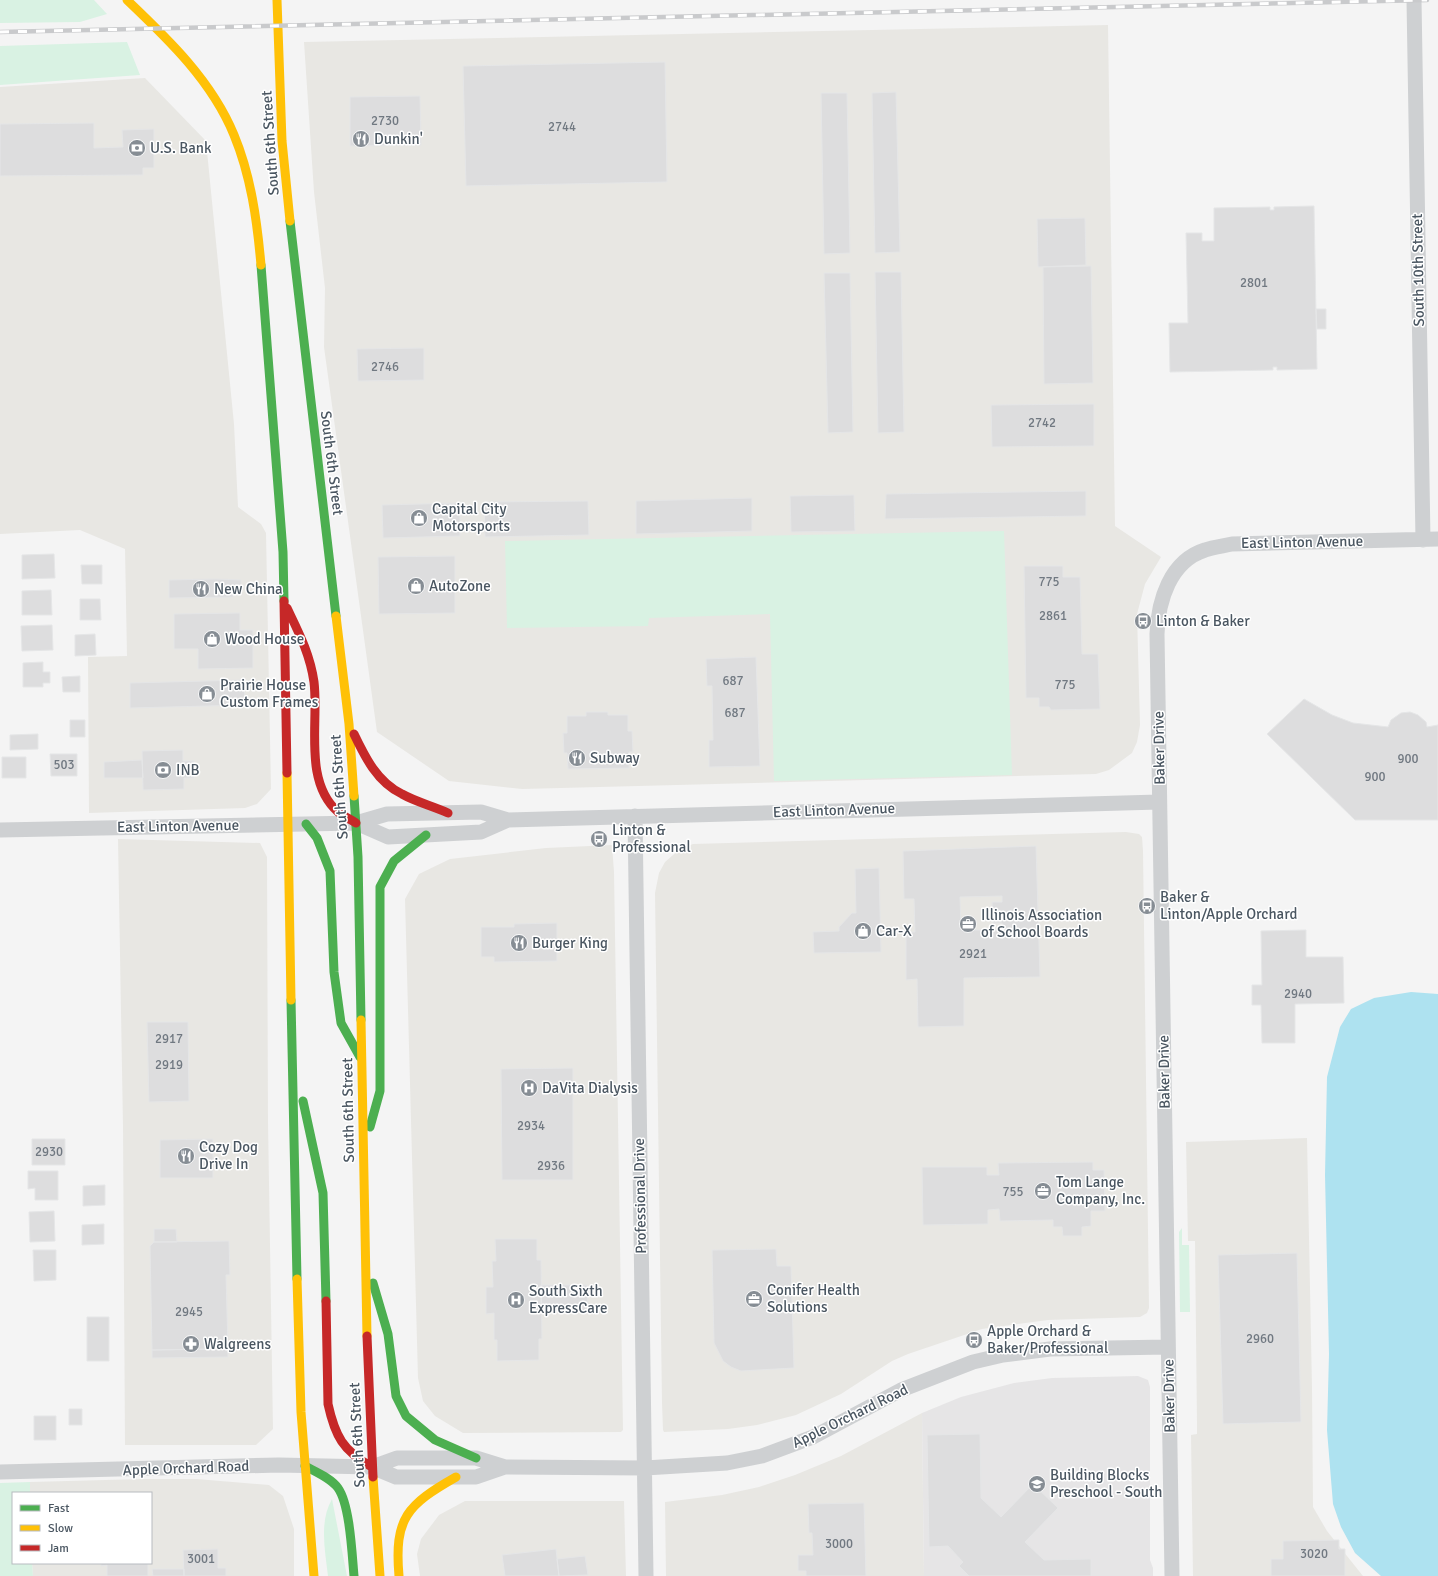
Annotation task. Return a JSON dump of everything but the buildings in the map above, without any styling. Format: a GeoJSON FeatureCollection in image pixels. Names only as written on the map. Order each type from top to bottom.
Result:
{"type":"FeatureCollection","features":[{"type":"Feature","properties":{"kind":"main road"},"geometry":{"type":"LineString","coordinates":[[127,0],[169,41],[195,71],[219,104],[236,140],[247,176],[256,225],[264,297],[268,367],[279,484],[284,602],[300,1396],[314,1576]]}},
{"type":"Feature","properties":{"kind":"main road","name":"South 6th Street"},"geometry":{"type":"LineString","coordinates":[[277,0],[282,141],[286,184],[304,351],[349,724],[356,824],[362,1060],[364,1252],[372,1468],[380,1576]]}},
{"type":"Feature","properties":{"kind":"main road"},"geometry":{"type":"LineString","coordinates":[[284,602],[306,646],[314,685],[316,756],[320,785],[326,797],[338,812],[345,819],[356,824]]}},
{"type":"Feature","properties":{"kind":"main road"},"geometry":{"type":"LineString","coordinates":[[349,724],[367,760],[388,785],[401,794],[448,813]]}},
{"type":"Feature","properties":{"kind":"main road"},"geometry":{"type":"LineString","coordinates":[[306,824],[317,838],[330,871],[334,972],[341,1023],[362,1060]]}},
{"type":"Feature","properties":{"kind":"main road"},"geometry":{"type":"LineString","coordinates":[[363,1149],[380,1091],[382,1059],[380,887],[394,861],[426,835]]}},
{"type":"Feature","properties":{"kind":"main road"},"geometry":{"type":"LineString","coordinates":[[292,1051],[323,1193],[328,1404],[332,1421],[345,1449],[354,1457],[372,1468]]}},
{"type":"Feature","properties":{"kind":"main road"},"geometry":{"type":"LineString","coordinates":[[364,1252],[388,1334],[396,1396],[406,1416],[435,1440],[476,1458]]}},
{"type":"Feature","properties":{"kind":"main road"},"geometry":{"type":"LineString","coordinates":[[305,1466],[328,1479],[340,1490],[348,1527],[354,1576]]}},
{"type":"Feature","properties":{"kind":"main road"},"geometry":{"type":"LineString","coordinates":[[400,1576],[398,1542],[400,1529],[414,1506],[429,1492],[456,1477]]}},
{"type":"Feature","properties":{"kind":"street","name":"South 10th Street"},"geometry":{"type":"LineString","coordinates":[[1414,0],[1431,540]]}},
{"type":"Feature","properties":{"kind":"street","name":"East Linton Avenue"},"geometry":{"type":"LineString","coordinates":[[1175,572],[1189,559],[1204,550],[1232,544],[1431,540]]}},
{"type":"Feature","properties":{"kind":"street","name":"Baker Drive"},"geometry":{"type":"LineString","coordinates":[[1172,1576],[1157,622],[1162,596],[1167,584],[1175,572]]}},
{"type":"Feature","properties":{"kind":"street","name":"East Linton Avenue"},"geometry":{"type":"LineString","coordinates":[[0,830],[356,824],[387,814],[481,812],[508,820],[1159,802]]}},
{"type":"Feature","properties":{"kind":"street","name":"Professional Drive"},"geometry":{"type":"LineString","coordinates":[[635,816],[646,1576]]}},
{"type":"Feature","properties":{"kind":"street","name":"East Linton Avenue"},"geometry":{"type":"LineString","coordinates":[[356,824],[388,837],[481,832],[508,820]]}},
{"type":"Feature","properties":{"kind":"street","name":"Apple Orchard Road"},"geometry":{"type":"LineString","coordinates":[[0,1472],[279,1465],[372,1468],[396,1477],[476,1477],[505,1468],[645,1468],[727,1463],[782,1450],[845,1421],[901,1390],[950,1370],[992,1357],[1050,1349],[1168,1347]]}},
{"type":"Feature","properties":{"kind":"street","name":"Apple Orchard Road"},"geometry":{"type":"LineString","coordinates":[[372,1468],[397,1458],[476,1458],[505,1468]]}},
{"type":"Feature","properties":{"kind":"shaded area"},"geometry":{"type":"Polygon","coordinates":[[[1108,25],[1115,526],[1161,557],[1145,584],[1137,614],[1140,725],[1137,742],[1132,753],[1109,770],[1096,774],[522,789],[449,781],[377,732],[324,347],[325,288],[314,192],[304,42],[1108,25]]]}},
{"type":"Feature","properties":{"kind":"shaded area"},"geometry":{"type":"Polygon","coordinates":[[[145,78],[206,141],[234,424],[238,507],[261,524],[266,533],[271,789],[257,804],[245,808],[89,813],[88,657],[127,656],[125,549],[80,530],[0,534],[0,87],[145,78]]]}},
{"type":"Feature","properties":{"kind":"shaded area"},"geometry":{"type":"Polygon","coordinates":[[[1126,832],[1139,834],[1142,837],[1143,851],[1149,1308],[1147,1313],[1140,1317],[1048,1320],[982,1329],[908,1354],[892,1361],[841,1394],[796,1415],[757,1425],[728,1429],[664,1432],[662,1403],[655,893],[659,873],[665,862],[680,849],[693,844],[1126,832]]]}},
{"type":"Feature","properties":{"kind":"shaded area"},"geometry":{"type":"Polygon","coordinates":[[[118,839],[260,843],[267,857],[268,1122],[273,1429],[256,1445],[125,1445],[123,1126],[118,839]]]}},
{"type":"Feature","properties":{"kind":"shaded area"},"geometry":{"type":"Polygon","coordinates":[[[612,845],[614,872],[623,1430],[621,1432],[463,1433],[435,1416],[423,1401],[418,1378],[405,899],[419,874],[450,859],[546,848],[612,845]]]}},
{"type":"Feature","properties":{"kind":"shaded area"},"geometry":{"type":"Polygon","coordinates":[[[1307,1138],[1313,1507],[1327,1531],[1363,1576],[1193,1576],[1191,1435],[1197,1434],[1195,1241],[1188,1241],[1186,1142],[1307,1138]]]}},
{"type":"Feature","properties":{"kind":"shaded area","name":"Building Blocks Preschool - South"},"geometry":{"type":"Polygon","coordinates":[[[1138,1376],[1148,1380],[1150,1387],[1150,1560],[1153,1568],[1153,1576],[924,1576],[922,1413],[961,1397],[1014,1383],[1052,1378],[1138,1376]]]}},
{"type":"Feature","properties":{"kind":"shaded area"},"geometry":{"type":"Polygon","coordinates":[[[922,1413],[924,1576],[666,1576],[665,1502],[722,1495],[759,1487],[795,1475],[841,1456],[922,1413]]]}},
{"type":"Feature","properties":{"kind":"shaded area"},"geometry":{"type":"Polygon","coordinates":[[[197,1479],[269,1485],[283,1496],[294,1529],[294,1576],[33,1576],[32,1564],[152,1564],[152,1492],[30,1492],[30,1482],[197,1479]]]}},
{"type":"Feature","properties":{"kind":"shaded area"},"geometry":{"type":"Polygon","coordinates":[[[465,1501],[624,1501],[626,1576],[420,1576],[417,1554],[421,1539],[439,1515],[465,1501]]]}},
{"type":"Feature","properties":{"kind":"green space"},"geometry":{"type":"Polygon","coordinates":[[[0,0],[94,0],[107,14],[80,22],[0,23],[0,0]]]}},
{"type":"Feature","properties":{"kind":"green space"},"geometry":{"type":"Polygon","coordinates":[[[127,42],[140,75],[0,85],[0,46],[127,42]]]}},
{"type":"Feature","properties":{"kind":"green space"},"geometry":{"type":"Polygon","coordinates":[[[1004,531],[1012,775],[774,781],[770,614],[649,618],[648,626],[507,628],[505,541],[1004,531]]]}},
{"type":"Feature","properties":{"kind":"green space"},"geometry":{"type":"Polygon","coordinates":[[[1182,1228],[1182,1245],[1189,1245],[1190,1312],[1180,1312],[1179,1232],[1182,1228]]]}},
{"type":"Feature","properties":{"kind":"green space"},"geometry":{"type":"Polygon","coordinates":[[[30,1482],[30,1492],[12,1492],[12,1564],[32,1564],[33,1576],[0,1576],[0,1483],[30,1482]]]}},
{"type":"Feature","properties":{"kind":"green space"},"geometry":{"type":"Polygon","coordinates":[[[332,1499],[347,1576],[328,1576],[324,1527],[325,1517],[332,1499]]]}},
{"type":"Feature","properties":{"kind":"water"},"geometry":{"type":"Polygon","coordinates":[[[1411,992],[1438,994],[1438,1576],[1381,1576],[1355,1553],[1341,1527],[1333,1504],[1327,1430],[1329,1354],[1325,1175],[1327,1077],[1340,1027],[1351,1009],[1374,998],[1411,992]]]}},
{"type":"Feature","properties":{"kind":"railway"},"geometry":{"type":"LineString","coordinates":[[0,32],[1427,0]]}},
{"type":"Feature","properties":{"kind":"traffic: fast"},"geometry":{"type":"LineString","coordinates":[[290,221],[336,616]]}},
{"type":"Feature","properties":{"kind":"traffic: fast"},"geometry":{"type":"LineString","coordinates":[[261,265],[283,552],[284,601]]}},
{"type":"Feature","properties":{"kind":"traffic: fast"},"geometry":{"type":"LineString","coordinates":[[354,796],[358,857],[361,1020]]}},
{"type":"Feature","properties":{"kind":"traffic: fast"},"geometry":{"type":"LineString","coordinates":[[306,824],[317,838],[330,871],[334,972],[341,1023],[360,1057]]}},
{"type":"Feature","properties":{"kind":"traffic: fast"},"geometry":{"type":"LineString","coordinates":[[370,1127],[380,1091],[380,887],[394,861],[426,835]]}},
{"type":"Feature","properties":{"kind":"traffic: fast"},"geometry":{"type":"LineString","coordinates":[[291,1000],[297,1279]]}},
{"type":"Feature","properties":{"kind":"traffic: fast"},"geometry":{"type":"LineString","coordinates":[[303,1101],[323,1193],[326,1301]]}},
{"type":"Feature","properties":{"kind":"traffic: fast"},"geometry":{"type":"LineString","coordinates":[[373,1283],[388,1334],[396,1396],[406,1416],[435,1440],[476,1458]]}},
{"type":"Feature","properties":{"kind":"traffic: fast"},"geometry":{"type":"LineString","coordinates":[[305,1466],[335,1484],[342,1496],[350,1530],[354,1576]]}},
{"type":"Feature","properties":{"kind":"traffic: slow"},"geometry":{"type":"LineString","coordinates":[[127,0],[188,62],[214,97],[225,115],[240,151],[249,182],[255,215],[261,265]]}},
{"type":"Feature","properties":{"kind":"traffic: slow"},"geometry":{"type":"LineString","coordinates":[[277,0],[282,141],[290,221]]}},
{"type":"Feature","properties":{"kind":"traffic: slow"},"geometry":{"type":"LineString","coordinates":[[336,616],[349,724],[354,796]]}},
{"type":"Feature","properties":{"kind":"traffic: slow"},"geometry":{"type":"LineString","coordinates":[[287,773],[291,1000]]}},
{"type":"Feature","properties":{"kind":"traffic: slow"},"geometry":{"type":"LineString","coordinates":[[361,1020],[367,1336]]}},
{"type":"Feature","properties":{"kind":"traffic: slow"},"geometry":{"type":"LineString","coordinates":[[297,1279],[301,1412],[314,1576]]}},
{"type":"Feature","properties":{"kind":"traffic: slow"},"geometry":{"type":"LineString","coordinates":[[373,1477],[380,1576]]}},
{"type":"Feature","properties":{"kind":"traffic: slow"},"geometry":{"type":"LineString","coordinates":[[399,1576],[399,1540],[407,1515],[415,1505],[426,1496],[456,1477]]}},
{"type":"Feature","properties":{"kind":"traffic: jam"},"geometry":{"type":"LineString","coordinates":[[284,601],[287,773]]}},
{"type":"Feature","properties":{"kind":"traffic: jam"},"geometry":{"type":"LineString","coordinates":[[287,608],[304,644],[310,662],[314,682],[315,751],[316,768],[320,784],[327,799],[338,812],[356,823]]}},
{"type":"Feature","properties":{"kind":"traffic: jam"},"geometry":{"type":"LineString","coordinates":[[354,734],[367,760],[379,776],[393,789],[407,797],[448,813]]}},
{"type":"Feature","properties":{"kind":"traffic: jam"},"geometry":{"type":"LineString","coordinates":[[326,1301],[328,1404],[331,1415],[337,1434],[342,1442],[354,1455],[372,1467]]}},
{"type":"Feature","properties":{"kind":"traffic: jam"},"geometry":{"type":"LineString","coordinates":[[367,1336],[373,1477]]}},
{"type":"Feature","properties":{"kind":"place","name":"Dunkin'"},"geometry":{"type":"Point","coordinates":[361,139]}},
{"type":"Feature","properties":{"kind":"place","name":"U.S. Bank"},"geometry":{"type":"Point","coordinates":[137,148]}},
{"type":"Feature","properties":{"kind":"place","name":"Capital City Motorsports"},"geometry":{"type":"Point","coordinates":[419,518]}},
{"type":"Feature","properties":{"kind":"place","name":"AutoZone"},"geometry":{"type":"Point","coordinates":[416,586]}},
{"type":"Feature","properties":{"kind":"place","name":"New China"},"geometry":{"type":"Point","coordinates":[201,589]}},
{"type":"Feature","properties":{"kind":"place","name":"Linton & Baker"},"geometry":{"type":"Point","coordinates":[1143,621]}},
{"type":"Feature","properties":{"kind":"place","name":"Wood House"},"geometry":{"type":"Point","coordinates":[212,639]}},
{"type":"Feature","properties":{"kind":"place","name":"Prairie House Custom Frames"},"geometry":{"type":"Point","coordinates":[207,694]}},
{"type":"Feature","properties":{"kind":"place","name":"Subway"},"geometry":{"type":"Point","coordinates":[577,758]}},
{"type":"Feature","properties":{"kind":"place","name":"INB"},"geometry":{"type":"Point","coordinates":[163,770]}},
{"type":"Feature","properties":{"kind":"place","name":"Linton & Professional"},"geometry":{"type":"Point","coordinates":[599,839]}},
{"type":"Feature","properties":{"kind":"place","name":"Baker & Linton/Apple Orchard"},"geometry":{"type":"Point","coordinates":[1147,906]}},
{"type":"Feature","properties":{"kind":"place","name":"Illinois Association of School Boards"},"geometry":{"type":"Point","coordinates":[968,924]}},
{"type":"Feature","properties":{"kind":"place","name":"Car-X"},"geometry":{"type":"Point","coordinates":[863,931]}},
{"type":"Feature","properties":{"kind":"place","name":"Burger King"},"geometry":{"type":"Point","coordinates":[519,943]}},
{"type":"Feature","properties":{"kind":"place","name":"DaVita Dialysis"},"geometry":{"type":"Point","coordinates":[529,1088]}},
{"type":"Feature","properties":{"kind":"place","name":"Cozy Dog Drive In"},"geometry":{"type":"Point","coordinates":[186,1156]}},
{"type":"Feature","properties":{"kind":"place","name":"Tom Lange Company, Inc."},"geometry":{"type":"Point","coordinates":[1043,1191]}},
{"type":"Feature","properties":{"kind":"place","name":"Conifer Health Solutions"},"geometry":{"type":"Point","coordinates":[754,1299]}},
{"type":"Feature","properties":{"kind":"place","name":"South Sixth ExpressCare"},"geometry":{"type":"Point","coordinates":[516,1300]}},
{"type":"Feature","properties":{"kind":"place","name":"Apple Orchard & Baker/Professional"},"geometry":{"type":"Point","coordinates":[974,1340]}},
{"type":"Feature","properties":{"kind":"place","name":"Walgreens"},"geometry":{"type":"Point","coordinates":[191,1344]}},
{"type":"Feature","properties":{"kind":"place","name":"Building Blocks Preschool - South"},"geometry":{"type":"Point","coordinates":[1037,1484]}}]}
